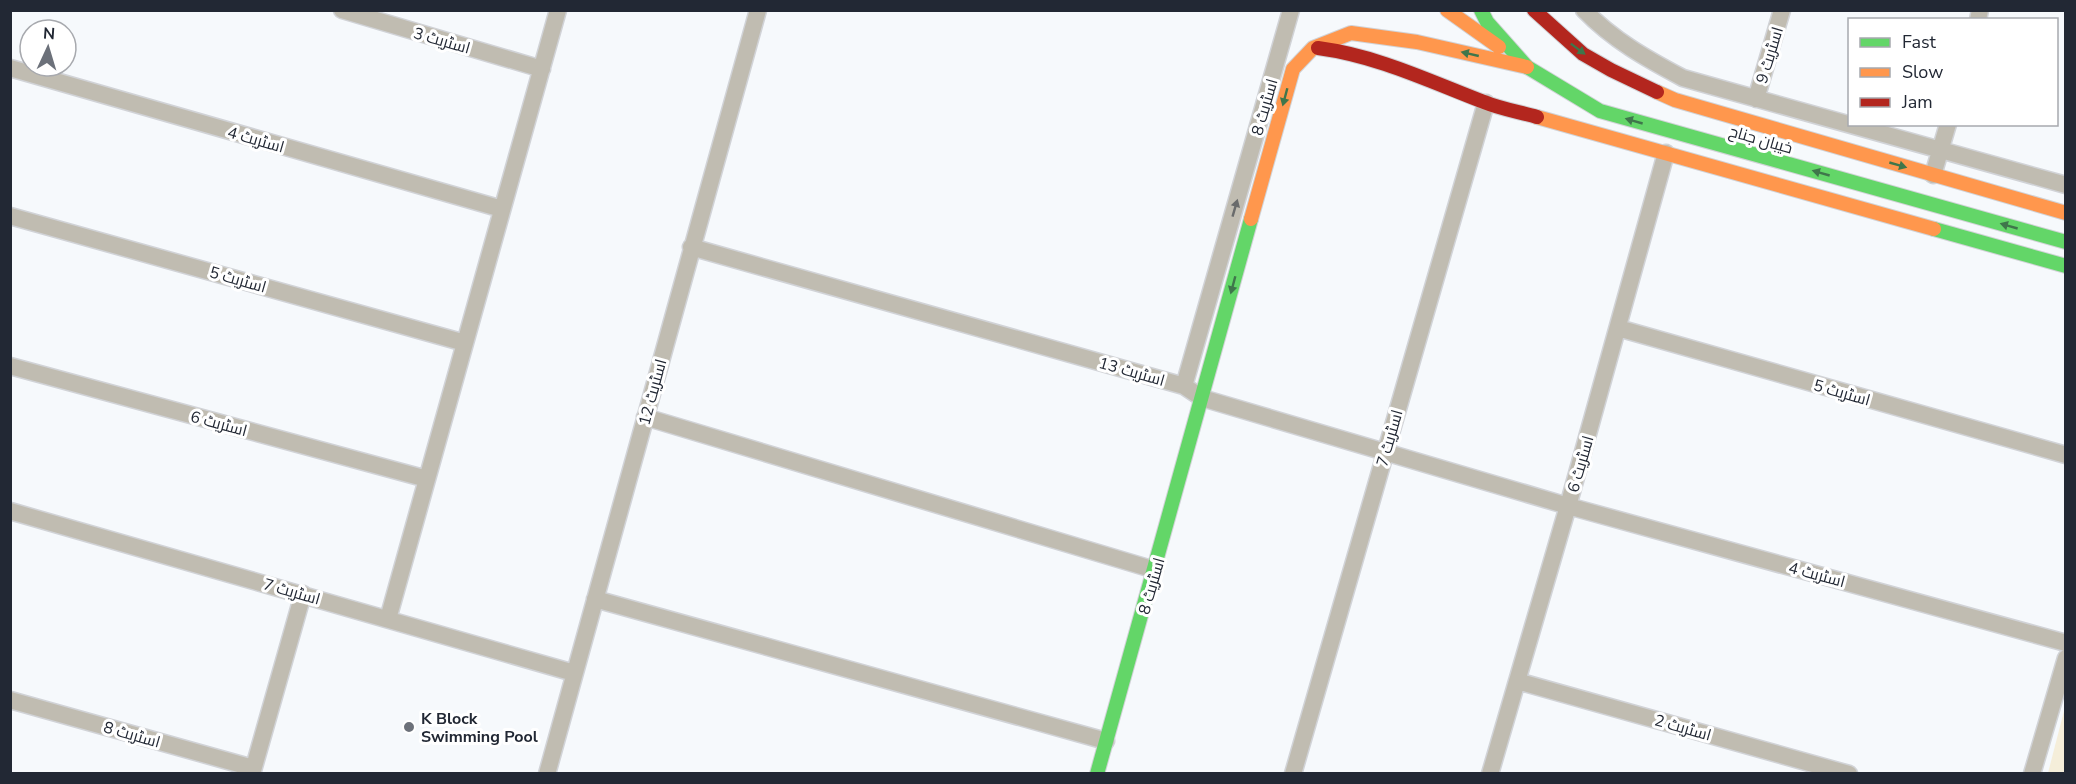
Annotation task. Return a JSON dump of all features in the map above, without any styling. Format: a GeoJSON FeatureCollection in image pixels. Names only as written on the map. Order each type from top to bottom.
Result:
{"type":"FeatureCollection","features":[{"type":"Feature","properties":{"kind":"street","name":"اسٹریٹ 3"},"geometry":{"type":"LineString","coordinates":[[342,10],[542,69]]}},
{"type":"Feature","properties":{"kind":"street"},"geometry":{"type":"LineString","coordinates":[[388,619],[558,10]]}},
{"type":"Feature","properties":{"kind":"street","name":"اسٹریٹ 12"},"geometry":{"type":"LineString","coordinates":[[546,774],[758,10]]}},
{"type":"Feature","properties":{"kind":"street","name":"اسٹریٹ 8"},"geometry":{"type":"LineString","coordinates":[[1184,386],[1291,10]]}},
{"type":"Feature","properties":{"kind":"street"},"geometry":{"type":"LineString","coordinates":[[1447,10],[1527,67]]}},
{"type":"Feature","properties":{"kind":"street","name":"خیبان جناح"},"geometry":{"type":"LineString","coordinates":[[1481,10],[1487,22],[1527,67],[1600,111],[2066,242]]}},
{"type":"Feature","properties":{"kind":"street","name":"خیبان جناح"},"geometry":{"type":"LineString","coordinates":[[1534,10],[1566,41],[1590,58],[1632,81],[1675,100],[2066,213]]}},
{"type":"Feature","properties":{"kind":"street"},"geometry":{"type":"LineString","coordinates":[[1584,10],[1626,46],[1683,78],[1848,124]]}},
{"type":"Feature","properties":{"kind":"street","name":"اسٹریٹ 9"},"geometry":{"type":"LineString","coordinates":[[1756,99],[1782,10]]}},
{"type":"Feature","properties":{"kind":"street"},"geometry":{"type":"LineString","coordinates":[[1313,48],[1351,33],[1417,42],[1527,67]]}},
{"type":"Feature","properties":{"kind":"street"},"geometry":{"type":"LineString","coordinates":[[1313,48],[1344,50],[1395,67],[1486,103],[2066,266]]}},
{"type":"Feature","properties":{"kind":"street","name":"اسٹریٹ 8"},"geometry":{"type":"LineString","coordinates":[[1097,774],[1293,69],[1313,48]]}},
{"type":"Feature","properties":{"kind":"street","name":"اسٹریٹ 4"},"geometry":{"type":"LineString","coordinates":[[10,68],[502,209]]}},
{"type":"Feature","properties":{"kind":"street"},"geometry":{"type":"LineString","coordinates":[[1675,100],[1683,78]]}},
{"type":"Feature","properties":{"kind":"street","name":"اسٹریٹ 7"},"geometry":{"type":"LineString","coordinates":[[1293,774],[1486,103]]}},
{"type":"Feature","properties":{"kind":"street"},"geometry":{"type":"LineString","coordinates":[[1854,126],[2066,185]]}},
{"type":"Feature","properties":{"kind":"street"},"geometry":{"type":"LineString","coordinates":[[1933,175],[1947,126]]}},
{"type":"Feature","properties":{"kind":"street","name":"اسٹریٹ 6"},"geometry":{"type":"LineString","coordinates":[[1490,774],[1568,506],[1666,153]]}},
{"type":"Feature","properties":{"kind":"street","name":"اسٹریٹ 5"},"geometry":{"type":"LineString","coordinates":[[10,216],[465,343]]}},
{"type":"Feature","properties":{"kind":"street","name":"اسٹریٹ 13"},"geometry":{"type":"LineString","coordinates":[[691,247],[1184,386],[1202,398],[1568,506]]}},
{"type":"Feature","properties":{"kind":"street","name":"اسٹریٹ 5"},"geometry":{"type":"LineString","coordinates":[[1618,328],[2066,455]]}},
{"type":"Feature","properties":{"kind":"street","name":"اسٹریٹ 6"},"geometry":{"type":"LineString","coordinates":[[10,366],[427,479]]}},
{"type":"Feature","properties":{"kind":"street"},"geometry":{"type":"LineString","coordinates":[[645,417],[1155,570]]}},
{"type":"Feature","properties":{"kind":"street","name":"اسٹریٹ 4"},"geometry":{"type":"LineString","coordinates":[[1568,506],[2066,643]]}},
{"type":"Feature","properties":{"kind":"street","name":"اسٹریٹ 7"},"geometry":{"type":"LineString","coordinates":[[10,511],[574,674]]}},
{"type":"Feature","properties":{"kind":"street"},"geometry":{"type":"LineString","coordinates":[[253,771],[303,594]]}},
{"type":"Feature","properties":{"kind":"street"},"geometry":{"type":"LineString","coordinates":[[595,599],[1106,741]]}},
{"type":"Feature","properties":{"kind":"street"},"geometry":{"type":"LineString","coordinates":[[2032,774],[2066,658]]}},
{"type":"Feature","properties":{"kind":"street","name":"اسٹریٹ 2"},"geometry":{"type":"LineString","coordinates":[[1517,681],[1849,774]]}},
{"type":"Feature","properties":{"kind":"street","name":"اسٹریٹ 8"},"geometry":{"type":"LineString","coordinates":[[10,700],[253,771]]}},
{"type":"Feature","properties":{"kind":"shaded area"},"geometry":{"type":"Polygon","coordinates":[[[2065,707],[2065,773],[2048,773],[2065,707]]]}},
{"type":"Feature","properties":{"kind":"traffic: fast"},"geometry":{"type":"LineString","coordinates":[[1481,10],[1487,22],[1527,67],[1600,111],[2066,242]]}},
{"type":"Feature","properties":{"kind":"traffic: fast"},"geometry":{"type":"LineString","coordinates":[[1097,774],[1251,219]]}},
{"type":"Feature","properties":{"kind":"traffic: fast"},"geometry":{"type":"LineString","coordinates":[[1934,229],[2066,266]]}},
{"type":"Feature","properties":{"kind":"traffic: slow"},"geometry":{"type":"LineString","coordinates":[[1447,10],[1499,47]]}},
{"type":"Feature","properties":{"kind":"traffic: slow"},"geometry":{"type":"LineString","coordinates":[[1251,219],[1293,69],[1313,48],[1351,33],[1417,42],[1527,67]]}},
{"type":"Feature","properties":{"kind":"traffic: slow"},"geometry":{"type":"LineString","coordinates":[[1657,92],[1675,100],[2066,213]]}},
{"type":"Feature","properties":{"kind":"traffic: slow"},"geometry":{"type":"LineString","coordinates":[[1537,117],[1934,229]]}},
{"type":"Feature","properties":{"kind":"traffic: jam"},"geometry":{"type":"LineString","coordinates":[[1534,10],[1583,54],[1657,92]]}},
{"type":"Feature","properties":{"kind":"traffic: jam"},"geometry":{"type":"LineString","coordinates":[[1318,48],[1382,63],[1504,109],[1537,117]]}},
{"type":"Feature","properties":{"kind":"place","name":"K Block Swimming Pool"},"geometry":{"type":"Point","coordinates":[409,727]}}]}
